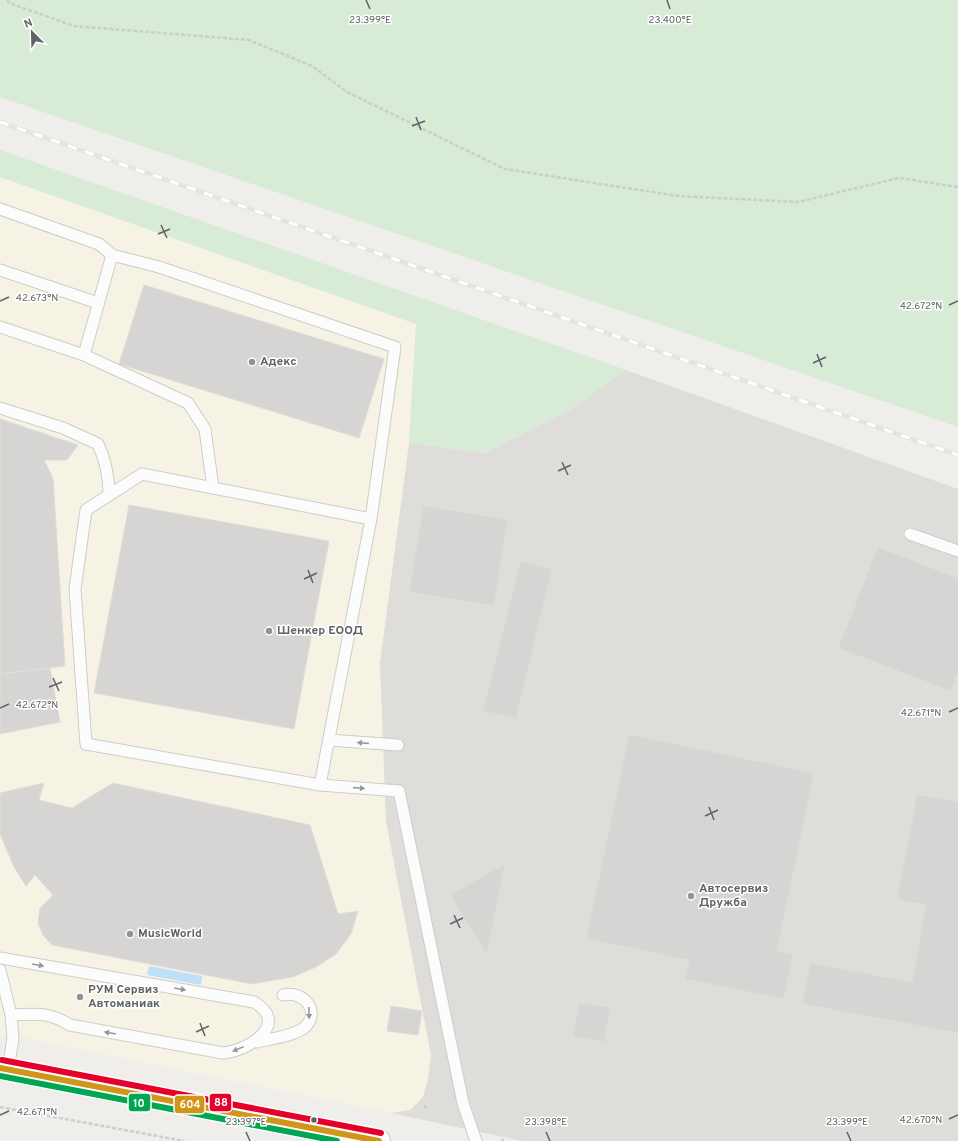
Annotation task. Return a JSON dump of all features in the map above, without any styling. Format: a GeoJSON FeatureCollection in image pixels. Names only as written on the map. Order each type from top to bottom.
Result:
{"type":"FeatureCollection","features":[{"type":"Feature","properties":{"kind":"main road"},"geometry":{"type":"LineString","coordinates":[[4,1068],[379,1141]]}},
{"type":"Feature","properties":{"kind":"lane"},"geometry":{"type":"LineString","coordinates":[[0,209],[100,244],[112,255],[159,267],[395,347],[371,519],[320,786]]}},
{"type":"Feature","properties":{"kind":"lane"},"geometry":{"type":"LineString","coordinates":[[84,355],[112,255]]}},
{"type":"Feature","properties":{"kind":"lane"},"geometry":{"type":"LineString","coordinates":[[0,270],[98,303]]}},
{"type":"Feature","properties":{"kind":"lane"},"geometry":{"type":"LineString","coordinates":[[0,327],[84,355],[188,403],[205,429],[213,488]]}},
{"type":"Feature","properties":{"kind":"lane"},"geometry":{"type":"LineString","coordinates":[[0,408],[63,428],[98,444],[106,465],[109,495]]}},
{"type":"Feature","properties":{"kind":"lane"},"geometry":{"type":"LineString","coordinates":[[371,519],[142,474],[86,510],[75,589],[86,744],[320,786],[399,791],[463,1103],[476,1141]]}},
{"type":"Feature","properties":{"kind":"lane"},"geometry":{"type":"LineString","coordinates":[[910,534],[958,551]]}},
{"type":"Feature","properties":{"kind":"lane"},"geometry":{"type":"LineString","coordinates":[[329,740],[398,745]]}},
{"type":"Feature","properties":{"kind":"lane"},"geometry":{"type":"LineString","coordinates":[[0,958],[254,1002],[260,1006],[268,1019],[265,1033],[254,1043]]}},
{"type":"Feature","properties":{"kind":"lane"},"geometry":{"type":"LineString","coordinates":[[0,970],[10,1015],[13,1038],[4,1068]]}},
{"type":"Feature","properties":{"kind":"lane"},"geometry":{"type":"LineString","coordinates":[[10,1015],[38,1013],[56,1017],[70,1025],[223,1053],[299,1031],[305,1027],[311,1013],[309,1005],[298,995],[283,995]]}},
{"type":"Feature","properties":{"kind":"path"},"geometry":{"type":"LineString","coordinates":[[7,0],[10,3],[74,26],[249,40],[312,66],[346,92],[505,169],[678,196],[798,202],[899,178],[958,187]]}},
{"type":"Feature","properties":{"kind":"path"},"geometry":{"type":"LineString","coordinates":[[424,1105],[428,1110]]}},
{"type":"Feature","properties":{"kind":"path"},"geometry":{"type":"LineString","coordinates":[[0,1107],[184,1141]]}},
{"type":"Feature","properties":{"kind":"shaded area"},"geometry":{"type":"Polygon","coordinates":[[[0,177],[416,324],[409,443],[380,663],[386,821],[431,1055],[428,1080],[423,1097],[410,1111],[391,1113],[0,1033],[0,177]]]}},
{"type":"Feature","properties":{"kind":"shaded area"},"geometry":{"type":"Polygon","coordinates":[[[626,370],[958,489],[958,1141],[522,1141],[391,1113],[410,1110],[423,1097],[428,1080],[431,1055],[386,821],[380,663],[409,443],[485,453],[568,411],[626,370]]]}},
{"type":"Feature","properties":{"kind":"green space"},"geometry":{"type":"Polygon","coordinates":[[[0,0],[958,0],[958,427],[0,97],[0,0]]]}},
{"type":"Feature","properties":{"kind":"green space"},"geometry":{"type":"Polygon","coordinates":[[[0,150],[626,370],[568,411],[485,453],[409,443],[416,324],[0,177],[0,150]]]}},
{"type":"Feature","properties":{"kind":"water"},"geometry":{"type":"Polygon","coordinates":[[[149,966],[202,976],[201,985],[147,975],[149,966]]]}},
{"type":"Feature","properties":{"kind":"building","name":"Адекс"},"geometry":{"type":"Polygon","coordinates":[[[144,285],[384,359],[359,438],[119,364],[144,285]]]}},
{"type":"Feature","properties":{"kind":"building"},"geometry":{"type":"Polygon","coordinates":[[[0,419],[78,445],[67,460],[44,460],[53,478],[65,666],[0,674],[0,419]]]}},
{"type":"Feature","properties":{"kind":"building"},"geometry":{"type":"Polygon","coordinates":[[[129,505],[329,541],[294,729],[94,693],[129,505]]]}},
{"type":"Feature","properties":{"kind":"building"},"geometry":{"type":"Polygon","coordinates":[[[423,506],[508,519],[494,606],[409,592],[423,506]]]}},
{"type":"Feature","properties":{"kind":"building"},"geometry":{"type":"Polygon","coordinates":[[[878,547],[958,578],[958,672],[951,691],[838,648],[878,547]]]}},
{"type":"Feature","properties":{"kind":"building"},"geometry":{"type":"Polygon","coordinates":[[[520,561],[552,569],[516,719],[483,711],[520,561]]]}},
{"type":"Feature","properties":{"kind":"building"},"geometry":{"type":"Polygon","coordinates":[[[50,668],[60,722],[0,734],[0,674],[50,668]]]}},
{"type":"Feature","properties":{"kind":"building"},"geometry":{"type":"Polygon","coordinates":[[[629,734],[814,773],[777,951],[793,954],[784,999],[685,979],[689,960],[586,939],[629,734]]]}},
{"type":"Feature","properties":{"kind":"building"},"geometry":{"type":"Polygon","coordinates":[[[44,783],[39,800],[72,808],[113,783],[310,825],[338,914],[358,911],[351,934],[336,954],[316,967],[293,977],[252,984],[52,945],[43,935],[38,923],[40,908],[53,895],[35,875],[26,886],[14,867],[0,834],[0,793],[44,783]]]}},
{"type":"Feature","properties":{"kind":"building"},"geometry":{"type":"Polygon","coordinates":[[[917,794],[958,802],[958,1033],[802,1004],[810,963],[912,982],[926,905],[897,899],[917,794]]]}},
{"type":"Feature","properties":{"kind":"building"},"geometry":{"type":"Polygon","coordinates":[[[505,864],[487,954],[450,895],[505,864]]]}},
{"type":"Feature","properties":{"kind":"building"},"geometry":{"type":"Polygon","coordinates":[[[579,1003],[611,1007],[604,1042],[573,1036],[579,1003]]]}},
{"type":"Feature","properties":{"kind":"building"},"geometry":{"type":"Polygon","coordinates":[[[391,1006],[422,1011],[418,1035],[387,1031],[391,1006]]]}},
{"type":"Feature","properties":{"kind":"railway"},"geometry":{"type":"LineString","coordinates":[[0,122],[958,455]]}},
{"type":"Feature","properties":{"kind":"transit line","name":"88"},"geometry":{"type":"LineString","coordinates":[[2,1060],[381,1133]]}},
{"type":"Feature","properties":{"kind":"transit line","name":"604"},"geometry":{"type":"LineString","coordinates":[[0,1068],[379,1141]]}},
{"type":"Feature","properties":{"kind":"transit line","name":"10"},"geometry":{"type":"LineString","coordinates":[[0,1076],[337,1141]]}},
{"type":"Feature","properties":{"kind":"place","name":"Адекс"},"geometry":{"type":"Point","coordinates":[252,362]}},
{"type":"Feature","properties":{"kind":"place","name":"Шенкер ЕООД"},"geometry":{"type":"Point","coordinates":[269,631]}},
{"type":"Feature","properties":{"kind":"place","name":"Автосервиз Дружба"},"geometry":{"type":"Point","coordinates":[691,896]}},
{"type":"Feature","properties":{"kind":"place","name":"MusicWorld"},"geometry":{"type":"Point","coordinates":[130,934]}},
{"type":"Feature","properties":{"kind":"place","name":"РУМ Сервиз Автоманиак"},"geometry":{"type":"Point","coordinates":[80,997]}}]}
